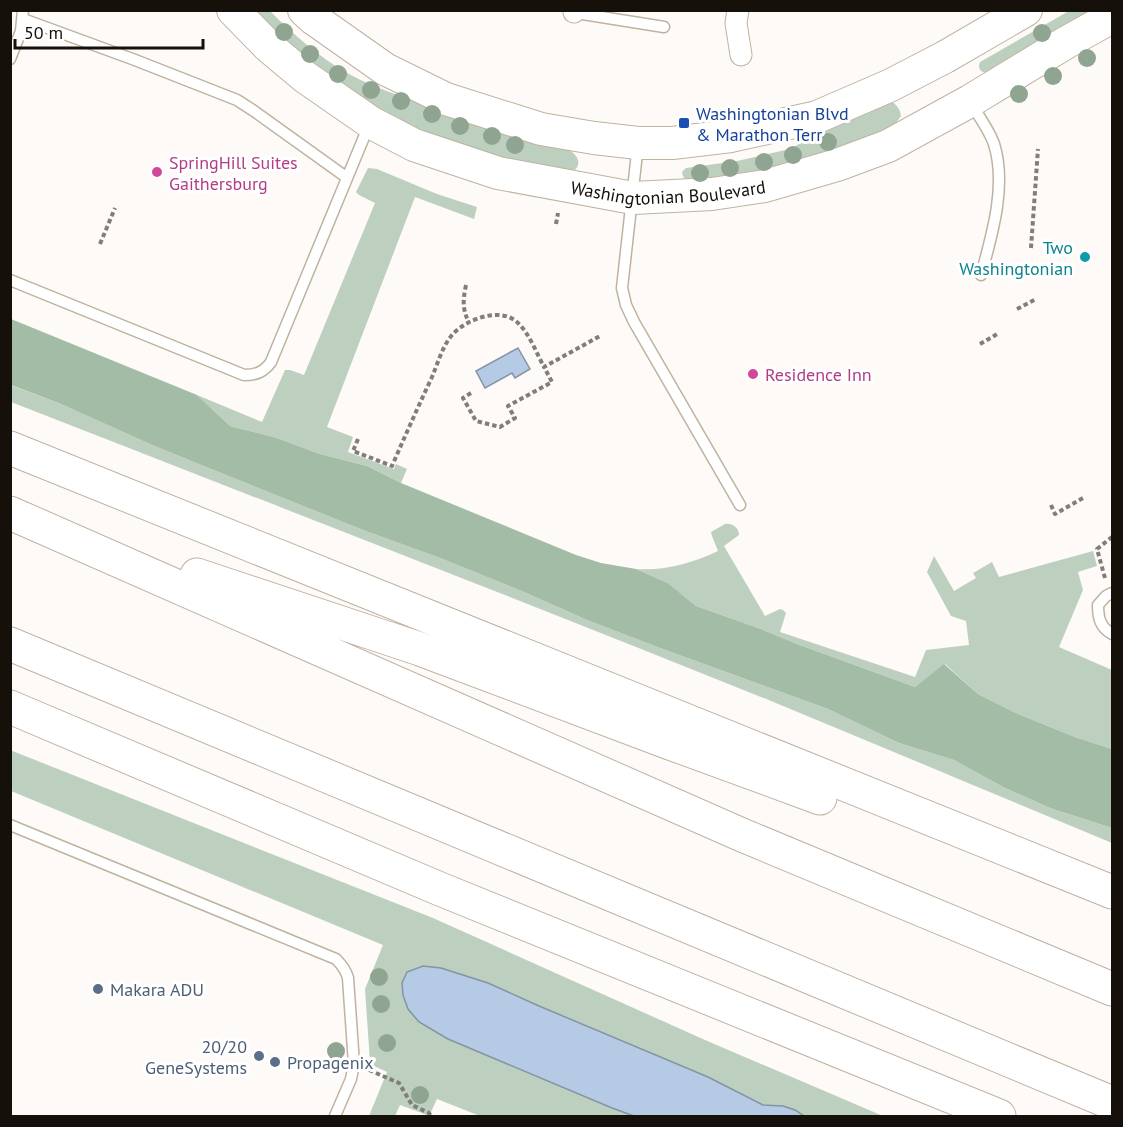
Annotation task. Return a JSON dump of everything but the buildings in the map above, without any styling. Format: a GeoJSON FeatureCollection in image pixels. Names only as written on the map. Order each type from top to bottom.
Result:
{"type":"FeatureCollection","features":[{"type":"Feature","properties":{"kind":"highway"},"geometry":{"type":"LineString","coordinates":[[10,448],[1113,892]]}},
{"type":"Feature","properties":{"kind":"highway"},"geometry":{"type":"LineString","coordinates":[[10,513],[420,649],[937,840],[1113,912]]}},
{"type":"Feature","properties":{"kind":"highway"},"geometry":{"type":"LineString","coordinates":[[10,513],[742,835],[1113,989]]}},
{"type":"Feature","properties":{"kind":"highway"},"geometry":{"type":"LineString","coordinates":[[10,644],[1113,1103]]}},
{"type":"Feature","properties":{"kind":"highway"},"geometry":{"type":"LineString","coordinates":[[10,708],[440,889],[999,1116]]}},
{"type":"Feature","properties":{"kind":"street","name":"Washingtonian Boulevard"},"geometry":{"type":"LineString","coordinates":[[233,10],[268,46],[305,77],[370,122],[414,145],[498,173],[633,198],[712,194],[765,186],[837,165],[888,146],[1113,17]]}},
{"type":"Feature","properties":{"kind":"street"},"geometry":{"type":"LineString","coordinates":[[304,10],[319,24],[385,69],[446,99],[541,129],[638,143],[703,140],[817,117],[891,85],[1026,10]]}},
{"type":"Feature","properties":{"kind":"street"},"geometry":{"type":"LineString","coordinates":[[738,10],[736,23],[741,55]]}},
{"type":"Feature","properties":{"kind":"street"},"geometry":{"type":"LineString","coordinates":[[945,57],[970,101]]}},
{"type":"Feature","properties":{"kind":"lane"},"geometry":{"type":"LineString","coordinates":[[571,11],[664,27]]}},
{"type":"Feature","properties":{"kind":"lane"},"geometry":{"type":"LineString","coordinates":[[10,59],[21,31],[23,15],[237,100],[346,177]]}},
{"type":"Feature","properties":{"kind":"lane"},"geometry":{"type":"LineString","coordinates":[[970,101],[993,142],[998,160],[998,197],[993,231],[981,275]]}},
{"type":"Feature","properties":{"kind":"lane"},"geometry":{"type":"LineString","coordinates":[[10,280],[244,375],[260,372],[271,362],[370,122]]}},
{"type":"Feature","properties":{"kind":"lane"},"geometry":{"type":"LineString","coordinates":[[638,143],[621,288],[634,322],[740,505]]}},
{"type":"Feature","properties":{"kind":"lane"},"geometry":{"type":"LineString","coordinates":[[1111,594],[1098,605],[1098,619],[1113,634]]}},
{"type":"Feature","properties":{"kind":"lane"},"geometry":{"type":"LineString","coordinates":[[10,825],[336,959],[348,978],[354,1064],[351,1079],[335,1116]]}},
{"type":"Feature","properties":{"kind":"path"},"geometry":{"type":"LineString","coordinates":[[1031,248],[1038,149]]}},
{"type":"Feature","properties":{"kind":"path"},"geometry":{"type":"LineString","coordinates":[[100,244],[115,208]]}},
{"type":"Feature","properties":{"kind":"path"},"geometry":{"type":"LineString","coordinates":[[556,224],[559,208]]}},
{"type":"Feature","properties":{"kind":"path"},"geometry":{"type":"LineString","coordinates":[[466,285],[463,301],[469,323]]}},
{"type":"Feature","properties":{"kind":"path"},"geometry":{"type":"LineString","coordinates":[[1017,309],[1035,299]]}},
{"type":"Feature","properties":{"kind":"path"},"geometry":{"type":"LineString","coordinates":[[358,439],[353,451],[392,466],[413,415],[451,336],[461,327],[487,316],[499,315],[517,322],[524,330],[552,382],[508,406],[515,418],[500,427],[476,421],[463,398],[471,393]]}},
{"type":"Feature","properties":{"kind":"path"},"geometry":{"type":"LineString","coordinates":[[980,345],[999,333]]}},
{"type":"Feature","properties":{"kind":"path"},"geometry":{"type":"LineString","coordinates":[[544,367],[600,336]]}},
{"type":"Feature","properties":{"kind":"path"},"geometry":{"type":"LineString","coordinates":[[1051,505],[1055,514],[1083,498]]}},
{"type":"Feature","properties":{"kind":"path"},"geometry":{"type":"LineString","coordinates":[[1111,594],[1097,549],[1113,537]]}},
{"type":"Feature","properties":{"kind":"path"},"geometry":{"type":"LineString","coordinates":[[354,1064],[399,1083],[412,1105],[431,1116]]}},
{"type":"Feature","properties":{"kind":"green space"},"geometry":{"type":"Polygon","coordinates":[[[249,11],[270,11],[317,53],[360,80],[383,90],[563,147],[574,153],[578,165],[565,176],[429,137],[339,87],[249,11]]]}},
{"type":"Feature","properties":{"kind":"green space"},"geometry":{"type":"Polygon","coordinates":[[[1069,11],[1100,11],[989,73],[980,70],[980,62],[1069,11]]]}},
{"type":"Feature","properties":{"kind":"green space"},"geometry":{"type":"Polygon","coordinates":[[[889,100],[897,106],[901,116],[893,127],[884,133],[804,162],[744,175],[688,182],[683,177],[682,172],[686,168],[737,161],[790,149],[879,101],[889,100]]]}},
{"type":"Feature","properties":{"kind":"green space"},"geometry":{"type":"Polygon","coordinates":[[[368,168],[377,169],[437,194],[477,207],[474,219],[415,197],[327,427],[353,437],[348,452],[394,469],[396,464],[407,469],[401,483],[367,466],[230,426],[197,395],[262,422],[285,370],[304,375],[375,203],[356,192],[368,168]]]}},
{"type":"Feature","properties":{"kind":"green space"},"geometry":{"type":"Polygon","coordinates":[[[11,319],[197,395],[230,426],[367,466],[401,483],[576,555],[601,563],[636,569],[668,583],[696,606],[797,644],[915,687],[944,664],[978,694],[1018,714],[1112,749],[1112,828],[1050,808],[1003,787],[954,760],[899,743],[828,709],[587,620],[440,558],[363,530],[152,445],[61,404],[11,385],[11,319]]]}},
{"type":"Feature","properties":{"kind":"green space"},"geometry":{"type":"Polygon","coordinates":[[[10,385],[61,404],[221,473],[524,592],[587,620],[828,709],[899,743],[954,760],[1003,787],[1050,808],[1112,828],[1112,843],[771,701],[11,402],[10,385]]]}},
{"type":"Feature","properties":{"kind":"green space"},"geometry":{"type":"Polygon","coordinates":[[[725,524],[735,526],[739,535],[724,546],[765,616],[780,609],[786,613],[780,632],[915,677],[926,650],[969,645],[966,621],[951,616],[927,572],[934,556],[954,591],[976,578],[973,573],[992,562],[999,577],[1093,551],[1097,566],[1078,572],[1083,590],[1059,647],[1112,670],[1112,749],[1018,714],[978,694],[945,664],[915,687],[696,606],[668,583],[636,569],[658,569],[678,565],[718,551],[711,532],[725,524]]]}},
{"type":"Feature","properties":{"kind":"green space"},"geometry":{"type":"Polygon","coordinates":[[[10,750],[433,918],[705,1040],[883,1116],[804,1116],[783,1106],[763,1105],[708,1077],[488,983],[448,1039],[634,1116],[480,1116],[437,1099],[431,1112],[427,1115],[400,1105],[395,1116],[369,1116],[387,1072],[370,1062],[365,989],[383,945],[11,791],[10,750]]]}},
{"type":"Feature","properties":{"kind":"water"},"geometry":{"type":"Polygon","coordinates":[[[518,348],[530,369],[515,378],[512,373],[485,388],[476,371],[518,348]]]}},
{"type":"Feature","properties":{"kind":"water"},"geometry":{"type":"Polygon","coordinates":[[[423,966],[441,968],[488,983],[708,1077],[763,1105],[783,1106],[804,1116],[634,1116],[612,1108],[448,1039],[419,1022],[408,1009],[402,983],[407,972],[423,966]]]}},
{"type":"Feature","properties":{"kind":"place","name":"Washingtonian Blvd & Marathon Terr"},"geometry":{"type":"Point","coordinates":[684,123]}},
{"type":"Feature","properties":{"kind":"place","name":"SpringHill Suites Gaithersburg"},"geometry":{"type":"Point","coordinates":[157,172]}},
{"type":"Feature","properties":{"kind":"place","name":"Two Washingtonian"},"geometry":{"type":"Point","coordinates":[1085,257]}},
{"type":"Feature","properties":{"kind":"place","name":"Residence Inn"},"geometry":{"type":"Point","coordinates":[753,374]}},
{"type":"Feature","properties":{"kind":"place","name":"Makara ADU"},"geometry":{"type":"Point","coordinates":[98,989]}},
{"type":"Feature","properties":{"kind":"place","name":"20/20 GeneSystems"},"geometry":{"type":"Point","coordinates":[259,1056]}},
{"type":"Feature","properties":{"kind":"place","name":"Propagenix"},"geometry":{"type":"Point","coordinates":[275,1062]}}]}
